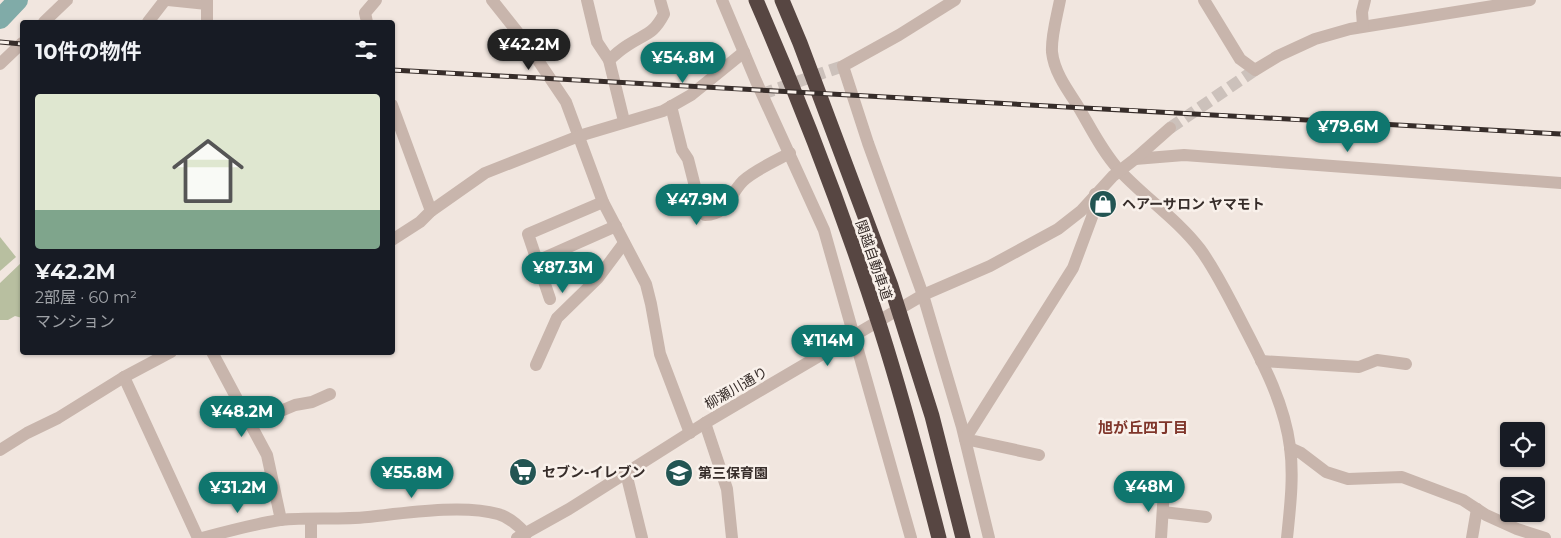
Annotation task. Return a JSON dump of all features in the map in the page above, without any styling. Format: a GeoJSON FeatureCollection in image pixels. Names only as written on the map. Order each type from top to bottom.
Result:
{"type":"FeatureCollection","features":[{"type":"Feature","properties":{"kind":"highway","name":"関越自動車道"},"geometry":{"type":"LineString","coordinates":[[756,0],[777,49],[848,234],[881,330],[913,437],[939,538]]}},
{"type":"Feature","properties":{"kind":"highway","name":"関越自動車道"},"geometry":{"type":"LineString","coordinates":[[782,0],[807,61],[891,286],[932,416],[964,538]]}},
{"type":"Feature","properties":{"kind":"street"},"geometry":{"type":"LineString","coordinates":[[46,20],[67,0]]}},
{"type":"Feature","properties":{"kind":"street"},"geometry":{"type":"LineString","coordinates":[[150,20],[167,0],[207,2],[207,20]]}},
{"type":"Feature","properties":{"kind":"street"},"geometry":{"type":"LineString","coordinates":[[366,20],[364,13],[376,0]]}},
{"type":"Feature","properties":{"kind":"street"},"geometry":{"type":"LineString","coordinates":[[492,0],[526,44],[566,102],[603,202],[646,284],[652,304],[660,354],[690,433]]}},
{"type":"Feature","properties":{"kind":"street"},"geometry":{"type":"LineString","coordinates":[[588,0],[597,42],[609,60],[624,121]]}},
{"type":"Feature","properties":{"kind":"street"},"geometry":{"type":"LineString","coordinates":[[609,60],[628,45],[645,37],[659,24],[664,14],[660,0]]}},
{"type":"Feature","properties":{"kind":"street"},"geometry":{"type":"LineString","coordinates":[[722,0],[759,88],[824,230],[911,538]]}},
{"type":"Feature","properties":{"kind":"street"},"geometry":{"type":"LineString","coordinates":[[955,0],[899,35],[843,66],[868,143],[923,295],[965,439],[989,538]]}},
{"type":"Feature","properties":{"kind":"street"},"geometry":{"type":"LineString","coordinates":[[1060,0],[1052,47],[1057,69],[1100,145],[1120,170],[1175,220],[1201,250],[1222,285],[1261,361],[1282,412],[1290,448],[1291,472],[1287,538]]}},
{"type":"Feature","properties":{"kind":"street"},"geometry":{"type":"LineString","coordinates":[[1204,0],[1240,59],[1255,70],[1278,56],[1315,39],[1363,26],[1530,0]]}},
{"type":"Feature","properties":{"kind":"street"},"geometry":{"type":"LineString","coordinates":[[1363,26],[1362,12],[1365,0]]}},
{"type":"Feature","properties":{"kind":"street"},"geometry":{"type":"LineString","coordinates":[[0,64],[20,45]]}},
{"type":"Feature","properties":{"kind":"street"},"geometry":{"type":"LineString","coordinates":[[395,238],[420,222],[431,211],[485,173],[579,136],[663,110],[691,95],[744,52]]}},
{"type":"Feature","properties":{"kind":"street"},"geometry":{"type":"LineString","coordinates":[[671,106],[682,150],[688,159],[701,210],[705,215],[722,212],[744,179],[790,153]]}},
{"type":"Feature","properties":{"kind":"street"},"geometry":{"type":"LineString","coordinates":[[395,113],[431,211]]}},
{"type":"Feature","properties":{"kind":"street","name":"柳瀬川通り"},"geometry":{"type":"LineString","coordinates":[[522,536],[569,509],[704,424],[923,295],[990,266],[1058,229],[1081,211],[1095,194],[1120,170],[1136,159],[1170,128]]}},
{"type":"Feature","properties":{"kind":"street"},"geometry":{"type":"LineString","coordinates":[[1136,159],[1184,155],[1561,183]]}},
{"type":"Feature","properties":{"kind":"street"},"geometry":{"type":"LineString","coordinates":[[965,439],[1074,268],[1092,217],[1095,194]]}},
{"type":"Feature","properties":{"kind":"street"},"geometry":{"type":"LineString","coordinates":[[550,299],[528,234],[603,202]]}},
{"type":"Feature","properties":{"kind":"street"},"geometry":{"type":"LineString","coordinates":[[537,260],[616,226]]}},
{"type":"Feature","properties":{"kind":"street"},"geometry":{"type":"LineString","coordinates":[[536,365],[557,318],[598,278],[624,243]]}},
{"type":"Feature","properties":{"kind":"street"},"geometry":{"type":"LineString","coordinates":[[0,450],[27,433],[58,418],[124,377],[165,355]]}},
{"type":"Feature","properties":{"kind":"street"},"geometry":{"type":"LineString","coordinates":[[214,355],[267,455],[281,520]]}},
{"type":"Feature","properties":{"kind":"street"},"geometry":{"type":"LineString","coordinates":[[1261,361],[1359,366],[1377,360],[1406,364]]}},
{"type":"Feature","properties":{"kind":"street"},"geometry":{"type":"LineString","coordinates":[[124,377],[200,538],[245,526],[281,520],[366,518],[471,510],[500,514],[511,521],[522,536]]}},
{"type":"Feature","properties":{"kind":"street"},"geometry":{"type":"LineString","coordinates":[[250,424],[296,405],[312,402],[330,394]]}},
{"type":"Feature","properties":{"kind":"street"},"geometry":{"type":"LineString","coordinates":[[704,424],[727,489],[732,538]]}},
{"type":"Feature","properties":{"kind":"street"},"geometry":{"type":"LineString","coordinates":[[965,439],[1039,455]]}},
{"type":"Feature","properties":{"kind":"street"},"geometry":{"type":"LineString","coordinates":[[1290,448],[1301,453],[1326,472],[1348,478],[1402,477],[1463,500],[1517,529],[1546,538]]}},
{"type":"Feature","properties":{"kind":"street"},"geometry":{"type":"LineString","coordinates":[[626,473],[642,538]]}},
{"type":"Feature","properties":{"kind":"street"},"geometry":{"type":"LineString","coordinates":[[1161,538],[1164,490]]}},
{"type":"Feature","properties":{"kind":"street"},"geometry":{"type":"LineString","coordinates":[[1472,538],[1477,509]]}},
{"type":"Feature","properties":{"kind":"street"},"geometry":{"type":"LineString","coordinates":[[1162,512],[1206,517]]}},
{"type":"Feature","properties":{"kind":"street"},"geometry":{"type":"LineString","coordinates":[[311,519],[311,538]]}},
{"type":"Feature","properties":{"kind":"green space"},"geometry":{"type":"Polygon","coordinates":[[[0,237],[16,257],[0,271],[0,237]]]}},
{"type":"Feature","properties":{"kind":"green space"},"geometry":{"type":"Polygon","coordinates":[[[20,264],[20,317],[15,316],[8,320],[0,320],[0,283],[20,264]]]}},
{"type":"Feature","properties":{"kind":"waterway"},"geometry":{"type":"LineString","coordinates":[[0,19],[18,0]]}},
{"type":"Feature","properties":{"kind":"tunnel"},"geometry":{"type":"LineString","coordinates":[[762,94],[843,66]]}},
{"type":"Feature","properties":{"kind":"tunnel"},"geometry":{"type":"LineString","coordinates":[[1170,128],[1255,70]]}},
{"type":"Feature","properties":{"kind":"railway"},"geometry":{"type":"LineString","coordinates":[[0,42],[20,44]]}},
{"type":"Feature","properties":{"kind":"railway"},"geometry":{"type":"LineString","coordinates":[[395,70],[1561,134]]}},
{"type":"Feature","properties":{"kind":"place","name":"ヘアーサロン ヤマモト"},"geometry":{"type":"Point","coordinates":[1103,204]}},
{"type":"Feature","properties":{"kind":"place","name":"セブン-イレブン"},"geometry":{"type":"Point","coordinates":[523,472]}},
{"type":"Feature","properties":{"kind":"place","name":"第三保育園"},"geometry":{"type":"Point","coordinates":[679,473]}},
{"type":"Feature","properties":{"kind":"district","name":"旭が丘四丁目"},"geometry":{"type":"Point","coordinates":[1143,428]}}]}
